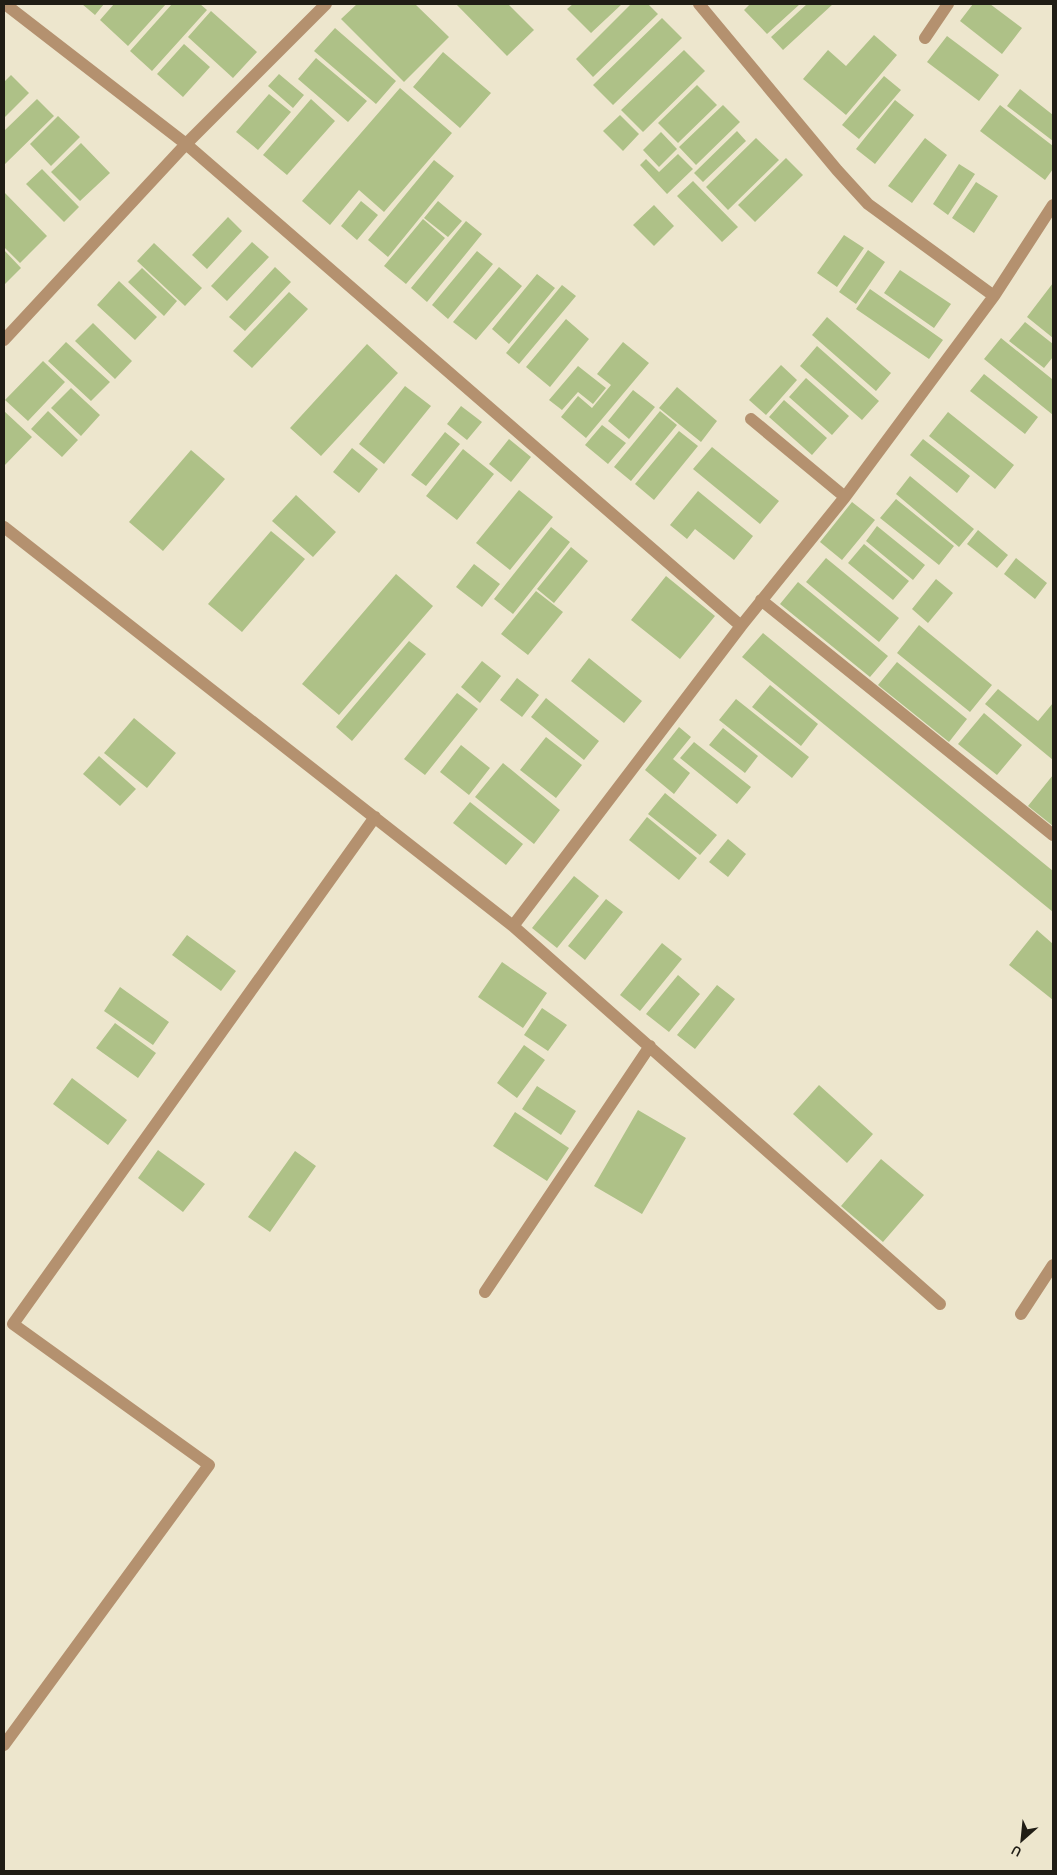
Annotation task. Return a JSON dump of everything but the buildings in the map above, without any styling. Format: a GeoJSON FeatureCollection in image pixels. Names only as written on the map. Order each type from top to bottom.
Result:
{"type":"FeatureCollection","features":[{"type":"Feature","properties":{"kind":"street"},"geometry":{"type":"LineString","coordinates":[[5,4],[186,144],[741,626]]}},
{"type":"Feature","properties":{"kind":"street"},"geometry":{"type":"LineString","coordinates":[[4,340],[186,144],[326,4]]}},
{"type":"Feature","properties":{"kind":"street"},"geometry":{"type":"LineString","coordinates":[[699,4],[868,204],[994,296]]}},
{"type":"Feature","properties":{"kind":"street"},"geometry":{"type":"LineString","coordinates":[[925,38],[948,4]]}},
{"type":"Feature","properties":{"kind":"street"},"geometry":{"type":"LineString","coordinates":[[513,926],[761,600],[845,497],[994,296],[1053,205]]}},
{"type":"Feature","properties":{"kind":"street"},"geometry":{"type":"LineString","coordinates":[[751,419],[845,497]]}},
{"type":"Feature","properties":{"kind":"street"},"geometry":{"type":"LineString","coordinates":[[4,527],[513,926],[940,1304]]}},
{"type":"Feature","properties":{"kind":"street"},"geometry":{"type":"LineString","coordinates":[[761,600],[1053,835]]}},
{"type":"Feature","properties":{"kind":"street"},"geometry":{"type":"LineString","coordinates":[[4,1745],[209,1465],[13,1324],[375,817]]}},
{"type":"Feature","properties":{"kind":"street"},"geometry":{"type":"LineString","coordinates":[[485,1292],[650,1046]]}},
{"type":"Feature","properties":{"kind":"street"},"geometry":{"type":"LineString","coordinates":[[1021,1314],[1053,1265]]}}]}
